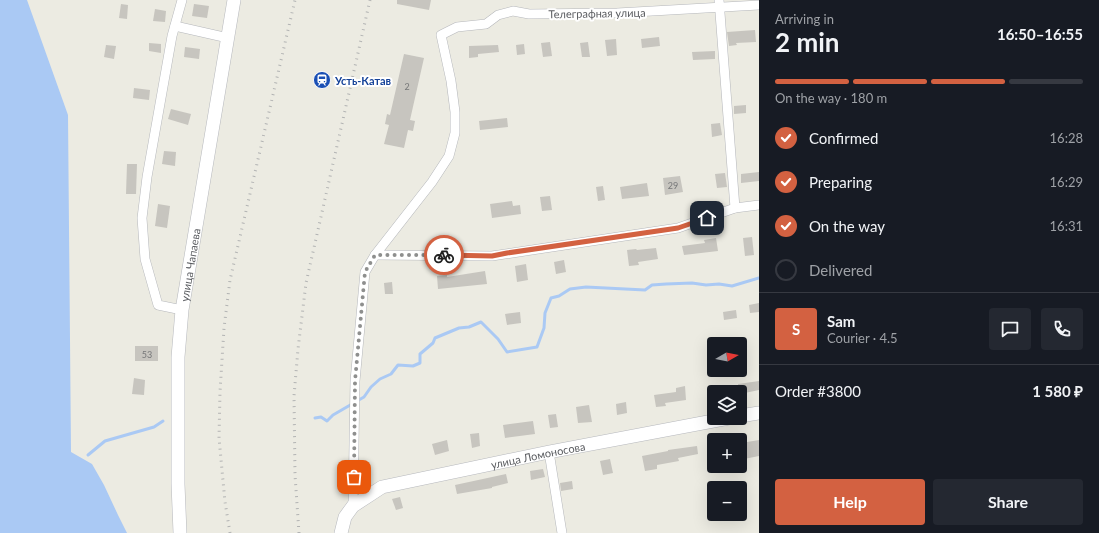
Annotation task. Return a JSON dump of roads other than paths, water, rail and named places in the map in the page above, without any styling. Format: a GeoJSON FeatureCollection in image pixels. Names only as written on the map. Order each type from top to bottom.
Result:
{"type":"FeatureCollection","features":[{"type":"Feature","properties":{"kind":"main road","name":"улица Чапаева"},"geometry":{"type":"LineString","coordinates":[[180,533],[178,484],[178,357],[182,310],[234,0]]}},
{"type":"Feature","properties":{"kind":"main road"},"geometry":{"type":"LineString","coordinates":[[747,415],[759,413]]}},
{"type":"Feature","properties":{"kind":"main road","name":"улица Ломоносова"},"geometry":{"type":"LineString","coordinates":[[353,506],[382,487],[549,452],[707,422]]}},
{"type":"Feature","properties":{"kind":"main road"},"geometry":{"type":"LineString","coordinates":[[341,533],[345,518],[353,506]]}},
{"type":"Feature","properties":{"kind":"street"},"geometry":{"type":"LineString","coordinates":[[182,0],[174,26],[147,177],[142,218],[145,259],[158,305],[182,310]]}},
{"type":"Feature","properties":{"kind":"street"},"geometry":{"type":"LineString","coordinates":[[720,3],[735,208]]}},
{"type":"Feature","properties":{"kind":"street","name":"Телеграфная улица"},"geometry":{"type":"LineString","coordinates":[[375,255],[432,182],[449,156],[455,133],[455,112],[451,81],[442,35],[458,27],[486,24],[498,15],[513,11],[529,14],[610,13],[720,3],[759,5]]}},
{"type":"Feature","properties":{"kind":"street"},"geometry":{"type":"LineString","coordinates":[[174,26],[228,38]]}},
{"type":"Feature","properties":{"kind":"street"},"geometry":{"type":"LineString","coordinates":[[353,506],[355,381],[365,272],[375,255],[492,256],[678,228],[735,208],[759,205]]}},
{"type":"Feature","properties":{"kind":"street"},"geometry":{"type":"LineString","coordinates":[[549,452],[562,533]]}},
{"type":"Feature","properties":{"kind":"water"},"geometry":{"type":"Polygon","coordinates":[[[0,0],[27,0],[68,115],[71,452],[92,464],[104,485],[127,533],[0,533],[0,0]]]}},
{"type":"Feature","properties":{"kind":"waterway"},"geometry":{"type":"LineString","coordinates":[[357,401],[364,397],[371,387],[380,379],[391,374],[398,365],[413,366],[420,363],[420,354],[433,343],[435,338],[459,328],[469,327],[481,322],[498,339],[507,352],[537,347],[544,328],[545,313],[551,298],[559,296],[570,289],[586,287],[645,290],[652,285],[692,283],[732,286],[759,278]]}},
{"type":"Feature","properties":{"kind":"waterway"},"geometry":{"type":"LineString","coordinates":[[315,418],[321,417],[327,421],[333,415],[352,404]]}},
{"type":"Feature","properties":{"kind":"waterway"},"geometry":{"type":"LineString","coordinates":[[88,455],[105,441],[154,427],[163,421]]}},
{"type":"Feature","properties":{"kind":"railway"},"geometry":{"type":"LineString","coordinates":[[230,533],[225,502],[219,438],[224,328],[230,280],[295,0]]}},
{"type":"Feature","properties":{"kind":"railway"},"geometry":{"type":"LineString","coordinates":[[299,533],[295,475],[294,396],[306,283],[370,0]]}},
{"type":"Feature","properties":{"kind":"place","name":"Усть-Катав"},"geometry":{"type":"Point","coordinates":[322,80]}}]}
